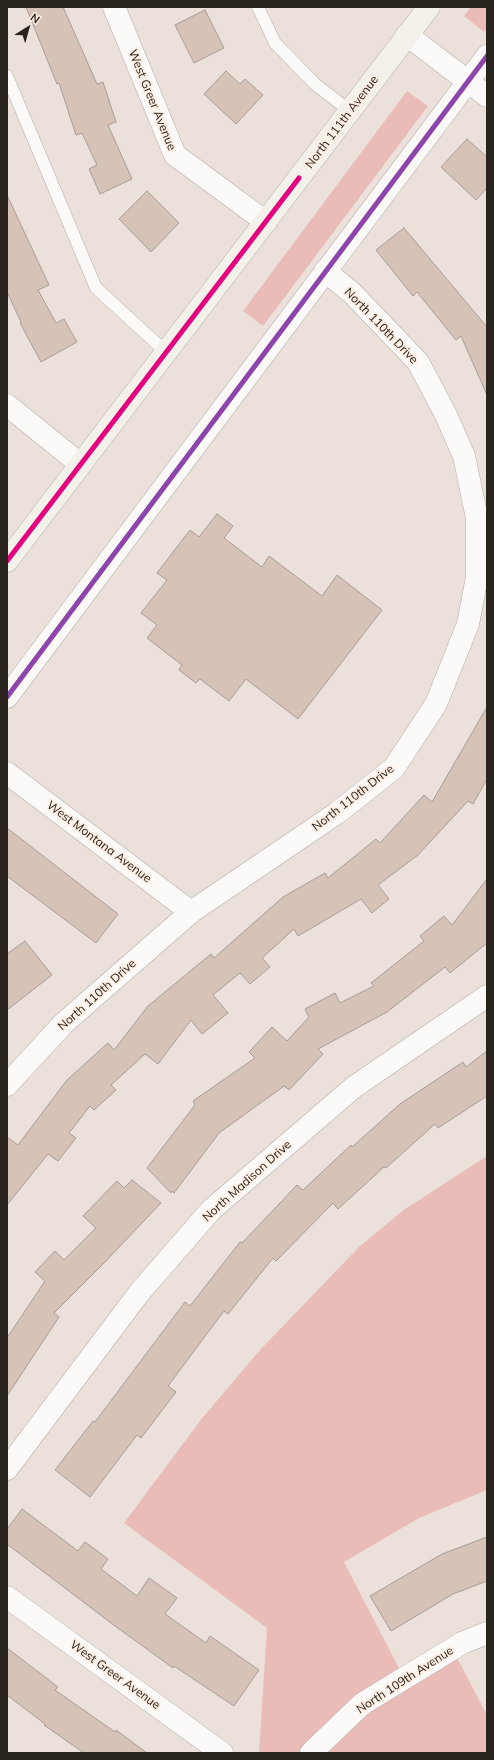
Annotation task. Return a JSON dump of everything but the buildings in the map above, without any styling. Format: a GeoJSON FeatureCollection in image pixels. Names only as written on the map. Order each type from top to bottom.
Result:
{"type":"FeatureCollection","features":[{"type":"Feature","properties":{"kind":"street","name":"West Greer Avenue"},"geometry":{"type":"LineString","coordinates":[[114,7],[175,155],[266,222]]}},
{"type":"Feature","properties":{"kind":"street","name":"North 111th Avenue"},"geometry":{"type":"LineString","coordinates":[[7,561],[429,7]]}},
{"type":"Feature","properties":{"kind":"street"},"geometry":{"type":"LineString","coordinates":[[407,35],[487,96]]}},
{"type":"Feature","properties":{"kind":"street"},"geometry":{"type":"LineString","coordinates":[[7,697],[487,56]]}},
{"type":"Feature","properties":{"kind":"street","name":"North 110th Drive"},"geometry":{"type":"LineString","coordinates":[[7,1085],[64,1023],[191,912],[337,813],[394,768],[436,704],[468,624],[477,577],[477,518],[464,456],[446,413],[418,362],[352,294],[325,271]]}},
{"type":"Feature","properties":{"kind":"street"},"geometry":{"type":"LineString","coordinates":[[7,405],[80,464]]}},
{"type":"Feature","properties":{"kind":"street","name":"West Montana Avenue"},"geometry":{"type":"LineString","coordinates":[[7,772],[191,912]]}},
{"type":"Feature","properties":{"kind":"street","name":"North Madison Drive"},"geometry":{"type":"LineString","coordinates":[[7,1469],[139,1293],[211,1210],[354,1087],[487,996]]}},
{"type":"Feature","properties":{"kind":"street","name":"West Greer Avenue"},"geometry":{"type":"LineString","coordinates":[[7,1597],[222,1753]]}},
{"type":"Feature","properties":{"kind":"street","name":"North 109th Avenue"},"geometry":{"type":"LineString","coordinates":[[311,1753],[362,1704],[462,1643],[487,1633]]}},
{"type":"Feature","properties":{"kind":"lane"},"geometry":{"type":"LineString","coordinates":[[258,7],[274,43],[315,84],[350,111]]}},
{"type":"Feature","properties":{"kind":"lane"},"geometry":{"type":"LineString","coordinates":[[7,76],[96,288],[166,352]]}},
{"type":"Feature","properties":{"kind":"shaded area"},"geometry":{"type":"Polygon","coordinates":[[[471,7],[487,7],[487,28],[484,32],[464,16],[471,7]]]}},
{"type":"Feature","properties":{"kind":"shaded area"},"geometry":{"type":"Polygon","coordinates":[[[407,91],[428,106],[263,326],[243,311],[407,91]]]}},
{"type":"Feature","properties":{"kind":"shaded area"},"geometry":{"type":"Polygon","coordinates":[[[487,1156],[487,1490],[419,1518],[344,1562],[404,1678],[453,1650],[487,1715],[487,1753],[259,1753],[267,1628],[124,1523],[203,1417],[260,1350],[359,1247],[405,1209],[487,1156]]]}},
{"type":"Feature","properties":{"kind":"transit line"},"geometry":{"type":"LineString","coordinates":[[7,697],[487,56]]}},
{"type":"Feature","properties":{"kind":"transit line"},"geometry":{"type":"LineString","coordinates":[[7,561],[299,178]]}}]}
